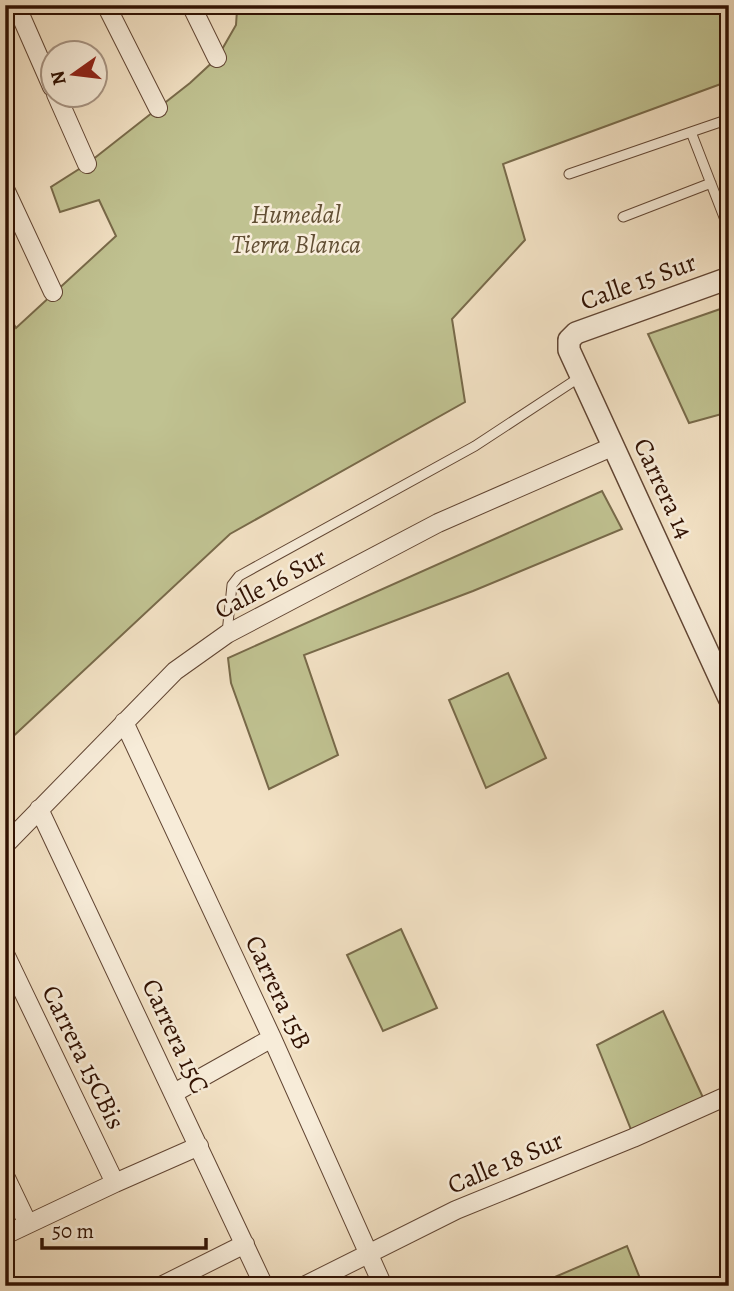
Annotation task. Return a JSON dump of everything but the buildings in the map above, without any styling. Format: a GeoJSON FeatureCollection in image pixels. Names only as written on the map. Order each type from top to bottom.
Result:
{"type":"FeatureCollection","features":[{"type":"Feature","properties":{"kind":"street"},"geometry":{"type":"LineString","coordinates":[[16,5],[38,55]]}},
{"type":"Feature","properties":{"kind":"street"},"geometry":{"type":"LineString","coordinates":[[106,5],[158,108]]}},
{"type":"Feature","properties":{"kind":"street"},"geometry":{"type":"LineString","coordinates":[[191,5],[217,58]]}},
{"type":"Feature","properties":{"kind":"street"},"geometry":{"type":"LineString","coordinates":[[62,108],[87,164]]}},
{"type":"Feature","properties":{"kind":"street"},"geometry":{"type":"LineString","coordinates":[[5,189],[53,292]]}},
{"type":"Feature","properties":{"kind":"street","name":"Calle 15 Sur"},"geometry":{"type":"LineString","coordinates":[[569,340],[576,333],[729,278]]}},
{"type":"Feature","properties":{"kind":"street","name":"Carrera 14"},"geometry":{"type":"LineString","coordinates":[[569,340],[569,350],[581,377],[729,698]]}},
{"type":"Feature","properties":{"kind":"street","name":"Calle 16 Sur"},"geometry":{"type":"LineString","coordinates":[[5,845],[174,671],[227,634],[438,523],[614,446]]}},
{"type":"Feature","properties":{"kind":"street","name":"Carrera 15B"},"geometry":{"type":"LineString","coordinates":[[124,722],[272,1038],[383,1286]]}},
{"type":"Feature","properties":{"kind":"street","name":"Carrera 15C"},"geometry":{"type":"LineString","coordinates":[[39,809],[264,1286]]}},
{"type":"Feature","properties":{"kind":"street","name":"Carrera 15CBis"},"geometry":{"type":"LineString","coordinates":[[5,954],[115,1183]]}},
{"type":"Feature","properties":{"kind":"street"},"geometry":{"type":"LineString","coordinates":[[174,1093],[272,1038]]}},
{"type":"Feature","properties":{"kind":"street","name":"Calle 18 Sur"},"geometry":{"type":"LineString","coordinates":[[304,1286],[456,1210],[633,1138],[729,1094]]}},
{"type":"Feature","properties":{"kind":"street"},"geometry":{"type":"LineString","coordinates":[[5,1235],[199,1146]]}},
{"type":"Feature","properties":{"kind":"street"},"geometry":{"type":"LineString","coordinates":[[5,1176],[28,1224]]}},
{"type":"Feature","properties":{"kind":"street"},"geometry":{"type":"LineString","coordinates":[[161,1286],[245,1244]]}},
{"type":"Feature","properties":{"kind":"lane"},"geometry":{"type":"LineString","coordinates":[[569,174],[729,119]]}},
{"type":"Feature","properties":{"kind":"lane"},"geometry":{"type":"LineString","coordinates":[[691,132],[729,230]]}},
{"type":"Feature","properties":{"kind":"lane"},"geometry":{"type":"LineString","coordinates":[[623,217],[711,183]]}},
{"type":"Feature","properties":{"kind":"lane"},"geometry":{"type":"LineString","coordinates":[[227,634],[232,585],[239,576],[474,446],[581,377]]}},
{"type":"Feature","properties":{"kind":"green space","name":"Humedal Tierra Blanca"},"geometry":{"type":"Polygon","coordinates":[[[248,5],[729,5],[729,81],[503,164],[525,240],[452,319],[465,402],[230,534],[5,744],[5,309],[16,328],[116,236],[99,200],[60,212],[51,187],[87,164],[190,83],[217,58],[236,25],[237,10],[248,5]]]}},
{"type":"Feature","properties":{"kind":"green space"},"geometry":{"type":"Polygon","coordinates":[[[729,306],[729,412],[689,423],[648,334],[729,306]]]}},
{"type":"Feature","properties":{"kind":"green space"},"geometry":{"type":"Polygon","coordinates":[[[602,491],[622,529],[473,591],[304,655],[338,755],[269,789],[231,683],[228,658],[602,491]]]}},
{"type":"Feature","properties":{"kind":"green space"},"geometry":{"type":"Polygon","coordinates":[[[508,673],[546,758],[486,788],[449,700],[508,673]]]}},
{"type":"Feature","properties":{"kind":"green space"},"geometry":{"type":"Polygon","coordinates":[[[401,929],[437,1008],[383,1031],[347,955],[401,929]]]}},
{"type":"Feature","properties":{"kind":"green space"},"geometry":{"type":"Polygon","coordinates":[[[663,1011],[706,1104],[634,1137],[597,1045],[663,1011]]]}},
{"type":"Feature","properties":{"kind":"green space"},"geometry":{"type":"Polygon","coordinates":[[[627,1246],[643,1286],[534,1286],[627,1246]]]}}]}
